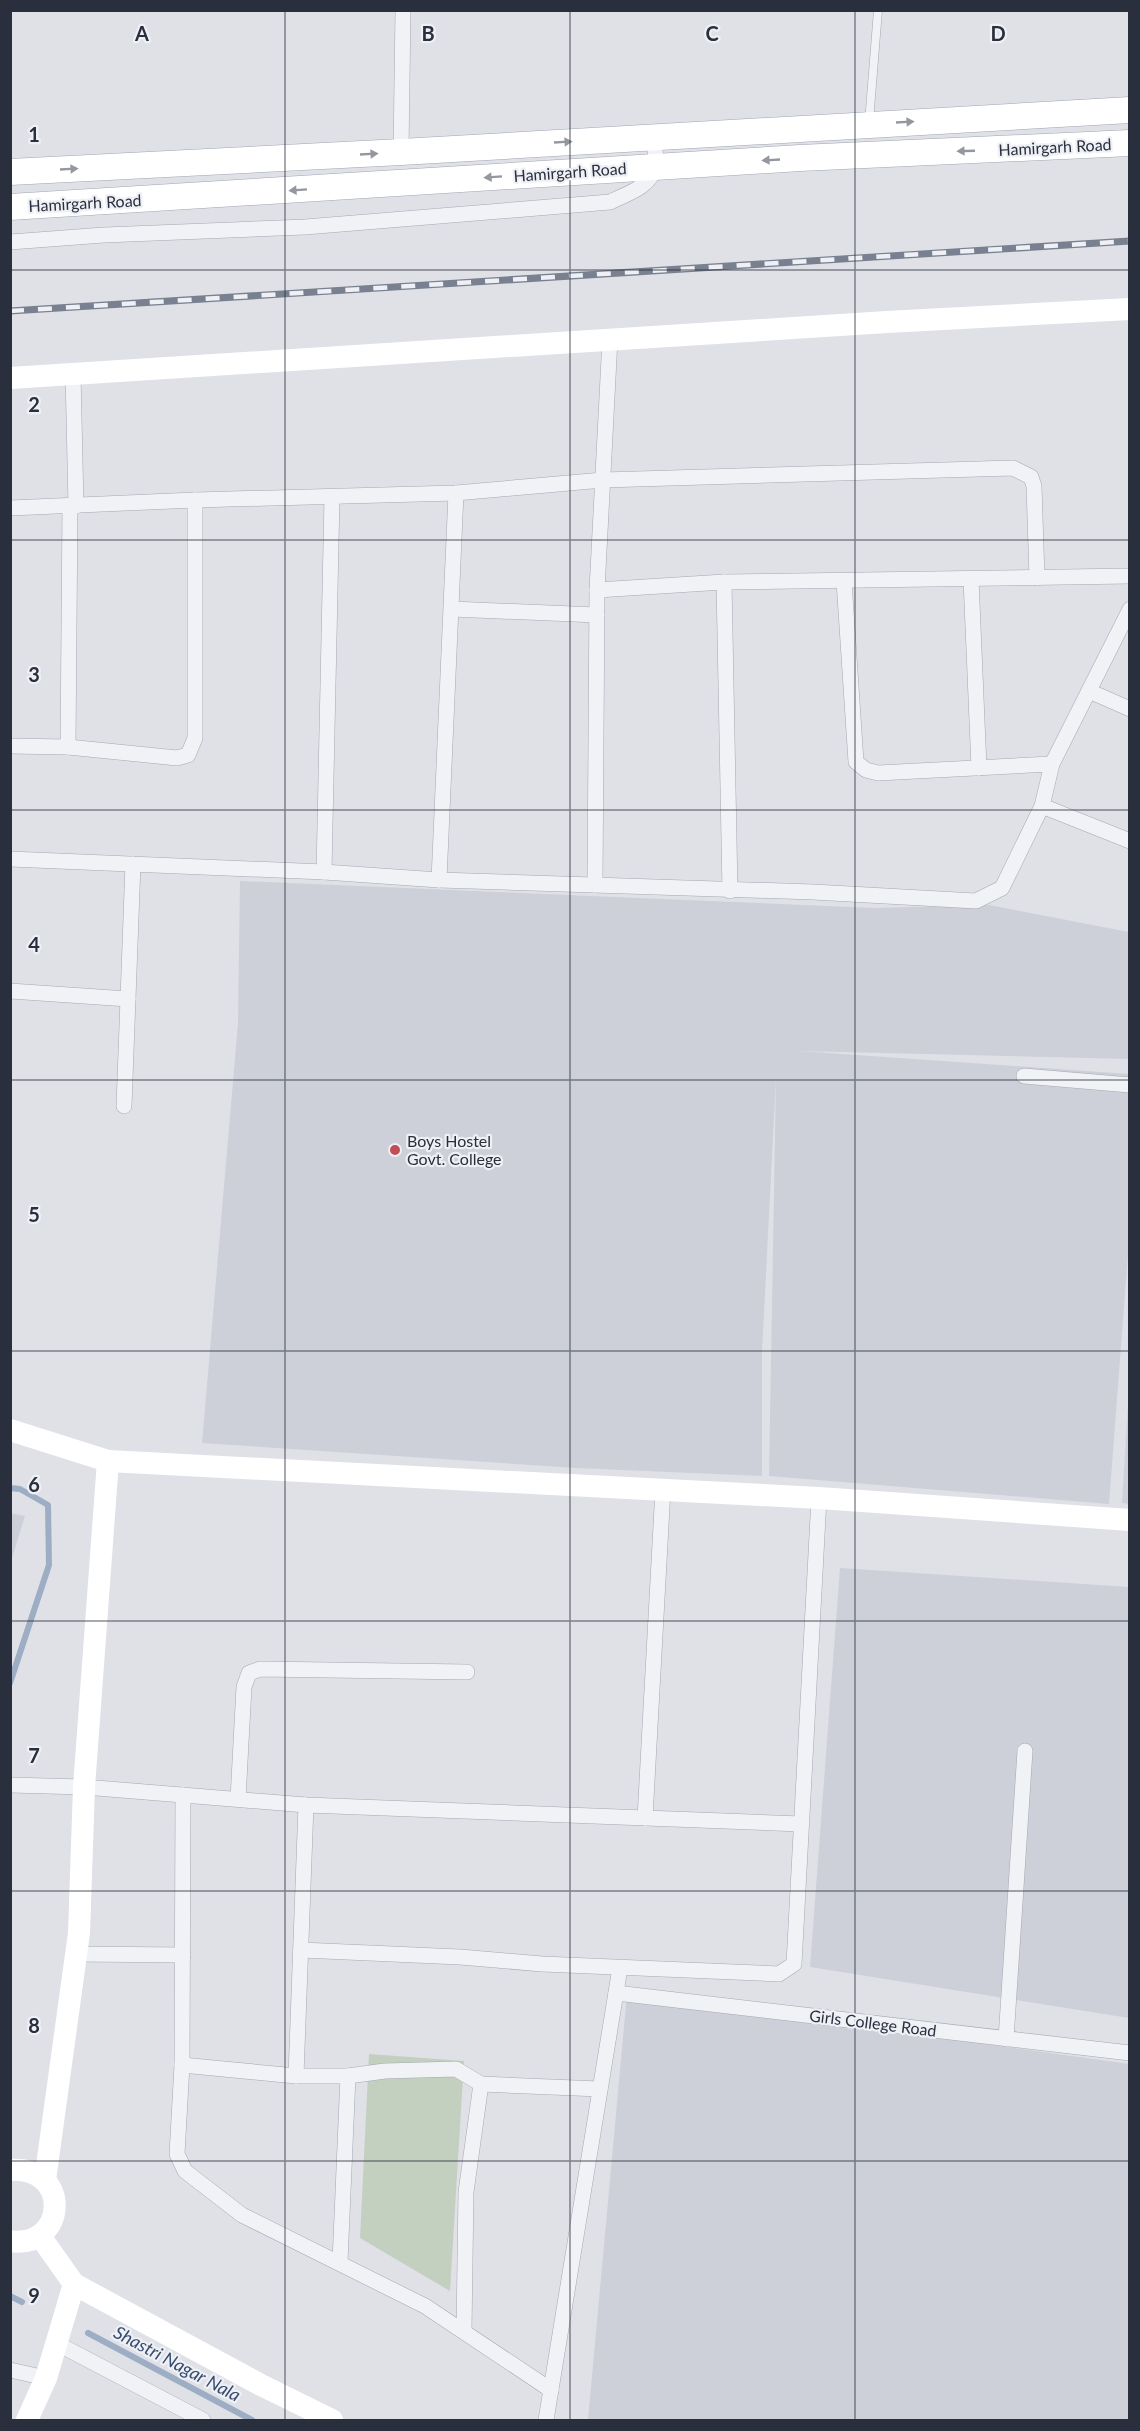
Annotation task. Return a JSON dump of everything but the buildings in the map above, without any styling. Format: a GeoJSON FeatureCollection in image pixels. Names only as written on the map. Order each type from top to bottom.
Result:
{"type":"FeatureCollection","features":[{"type":"Feature","properties":{"kind":"main road","name":"Hamirgarh Road"},"geometry":{"type":"LineString","coordinates":[[10,172],[1130,110]]}},
{"type":"Feature","properties":{"kind":"main road","name":"Hamirgarh Road"},"geometry":{"type":"LineString","coordinates":[[10,207],[655,166],[1130,143]]}},
{"type":"Feature","properties":{"kind":"street"},"geometry":{"type":"LineString","coordinates":[[401,152],[403,10]]}},
{"type":"Feature","properties":{"kind":"street"},"geometry":{"type":"LineString","coordinates":[[10,242],[104,235],[306,227],[610,202],[638,189],[650,178],[655,166],[654,137]]}},
{"type":"Feature","properties":{"kind":"street"},"geometry":{"type":"LineString","coordinates":[[10,378],[610,339],[1130,309]]}},
{"type":"Feature","properties":{"kind":"street"},"geometry":{"type":"LineString","coordinates":[[595,885],[597,590],[610,339]]}},
{"type":"Feature","properties":{"kind":"street"},"geometry":{"type":"LineString","coordinates":[[68,747],[73,373]]}},
{"type":"Feature","properties":{"kind":"street"},"geometry":{"type":"LineString","coordinates":[[10,508],[456,493],[603,480],[1013,468],[1031,477],[1034,486],[1038,578]]}},
{"type":"Feature","properties":{"kind":"street"},"geometry":{"type":"LineString","coordinates":[[440,880],[456,493]]}},
{"type":"Feature","properties":{"kind":"street"},"geometry":{"type":"LineString","coordinates":[[324,872],[332,498]]}},
{"type":"Feature","properties":{"kind":"street"},"geometry":{"type":"LineString","coordinates":[[10,746],[68,747],[177,758],[188,755],[195,738],[195,500]]}},
{"type":"Feature","properties":{"kind":"street"},"geometry":{"type":"LineString","coordinates":[[597,590],[724,582],[1130,576]]}},
{"type":"Feature","properties":{"kind":"street"},"geometry":{"type":"LineString","coordinates":[[970,579],[979,768]]}},
{"type":"Feature","properties":{"kind":"street"},"geometry":{"type":"LineString","coordinates":[[844,581],[856,762],[866,770],[878,773],[1052,764]]}},
{"type":"Feature","properties":{"kind":"street"},"geometry":{"type":"LineString","coordinates":[[724,582],[730,891]]}},
{"type":"Feature","properties":{"kind":"street"},"geometry":{"type":"LineString","coordinates":[[452,609],[597,615]]}},
{"type":"Feature","properties":{"kind":"street"},"geometry":{"type":"LineString","coordinates":[[10,859],[324,872],[440,880],[976,901],[1002,888],[1042,806],[1052,764],[1130,609]]}},
{"type":"Feature","properties":{"kind":"street"},"geometry":{"type":"LineString","coordinates":[[1089,691],[1130,709]]}},
{"type":"Feature","properties":{"kind":"street"},"geometry":{"type":"LineString","coordinates":[[1042,806],[1130,841]]}},
{"type":"Feature","properties":{"kind":"street"},"geometry":{"type":"LineString","coordinates":[[124,1106],[133,864]]}},
{"type":"Feature","properties":{"kind":"street"},"geometry":{"type":"LineString","coordinates":[[10,990],[128,999]]}},
{"type":"Feature","properties":{"kind":"street"},"geometry":{"type":"LineString","coordinates":[[1024,1076],[1130,1085]]}},
{"type":"Feature","properties":{"kind":"street"},"geometry":{"type":"LineString","coordinates":[[10,1430],[108,1461],[819,1497],[1130,1520]]}},
{"type":"Feature","properties":{"kind":"street"},"geometry":{"type":"LineString","coordinates":[[45,2180],[79,1933],[84,1787],[108,1461]]}},
{"type":"Feature","properties":{"kind":"street"},"geometry":{"type":"LineString","coordinates":[[645,1818],[663,1490]]}},
{"type":"Feature","properties":{"kind":"street"},"geometry":{"type":"LineString","coordinates":[[301,1950],[460,1957],[620,1968],[779,1974],[794,1964],[819,1497]]}},
{"type":"Feature","properties":{"kind":"street"},"geometry":{"type":"LineString","coordinates":[[238,1799],[244,1687],[249,1673],[260,1669],[467,1672]]}},
{"type":"Feature","properties":{"kind":"street"},"geometry":{"type":"LineString","coordinates":[[1006,2039],[1025,1751]]}},
{"type":"Feature","properties":{"kind":"street"},"geometry":{"type":"LineString","coordinates":[[10,1785],[84,1787],[306,1805],[801,1824]]}},
{"type":"Feature","properties":{"kind":"street"},"geometry":{"type":"LineString","coordinates":[[183,1795],[182,2065],[177,2154],[185,2171],[242,2215],[425,2306],[551,2390]]}},
{"type":"Feature","properties":{"kind":"street"},"geometry":{"type":"LineString","coordinates":[[296,2076],[306,1805]]}},
{"type":"Feature","properties":{"kind":"street"},"geometry":{"type":"LineString","coordinates":[[76,1954],[183,1955]]}},
{"type":"Feature","properties":{"kind":"street"},"geometry":{"type":"LineString","coordinates":[[546,2421],[620,1968]]}},
{"type":"Feature","properties":{"kind":"street","name":"Girls College Road"},"geometry":{"type":"LineString","coordinates":[[616,1994],[1130,2053]]}},
{"type":"Feature","properties":{"kind":"street"},"geometry":{"type":"LineString","coordinates":[[182,2065],[296,2076],[348,2076],[385,2071],[456,2069],[481,2084],[600,2089]]}},
{"type":"Feature","properties":{"kind":"street"},"geometry":{"type":"LineString","coordinates":[[340,2262],[348,2076]]}},
{"type":"Feature","properties":{"kind":"street"},"geometry":{"type":"LineString","coordinates":[[465,2331],[466,2192],[481,2084]]}},
{"type":"Feature","properties":{"kind":"street"},"geometry":{"type":"LineString","coordinates":[[10,2170],[23,2169],[35,2172],[45,2180],[52,2190],[55,2209],[49,2227],[40,2236],[29,2241],[10,2241]]}},
{"type":"Feature","properties":{"kind":"street"},"geometry":{"type":"LineString","coordinates":[[40,2236],[74,2284],[332,2421]]}},
{"type":"Feature","properties":{"kind":"street"},"geometry":{"type":"LineString","coordinates":[[27,2421],[46,2378],[74,2284]]}},
{"type":"Feature","properties":{"kind":"street"},"geometry":{"type":"LineString","coordinates":[[56,2343],[203,2421]]}},
{"type":"Feature","properties":{"kind":"street"},"geometry":{"type":"LineString","coordinates":[[10,2370],[46,2378]]}},
{"type":"Feature","properties":{"kind":"lane"},"geometry":{"type":"LineString","coordinates":[[869,124],[878,10]]}},
{"type":"Feature","properties":{"kind":"shaded area"},"geometry":{"type":"Polygon","coordinates":[[[240,881],[874,908],[989,905],[1129,932],[1129,1059],[799,1051],[1129,1074],[1129,1241],[1109,1504],[769,1476],[776,1078],[762,1352],[762,1476],[576,1468],[202,1443],[238,1023],[240,881]]]}},
{"type":"Feature","properties":{"kind":"shaded area"},"geometry":{"type":"Polygon","coordinates":[[[1129,1387],[1129,1504],[1122,1503],[1129,1387]]]}},
{"type":"Feature","properties":{"kind":"shaded area"},"geometry":{"type":"Polygon","coordinates":[[[10,1513],[25,1516],[11,1561],[10,1513]]]}},
{"type":"Feature","properties":{"kind":"shaded area"},"geometry":{"type":"Polygon","coordinates":[[[840,1568],[1129,1587],[1129,2018],[810,1967],[840,1568]]]}},
{"type":"Feature","properties":{"kind":"shaded area"},"geometry":{"type":"Polygon","coordinates":[[[627,1994],[1129,2064],[1129,2420],[588,2420],[627,1994]]]}},
{"type":"Feature","properties":{"kind":"green space"},"geometry":{"type":"Polygon","coordinates":[[[369,2054],[464,2061],[450,2291],[360,2238],[369,2054]]]}},
{"type":"Feature","properties":{"kind":"waterway","name":"Shastri Nagar Nala"},"geometry":{"type":"LineString","coordinates":[[10,1488],[20,1489],[48,1505],[49,1565],[10,1683]]}},
{"type":"Feature","properties":{"kind":"waterway","name":"Shastri Nagar Nala"},"geometry":{"type":"LineString","coordinates":[[10,2296],[22,2302]]}},
{"type":"Feature","properties":{"kind":"waterway","name":"Shastri Nagar Nala"},"geometry":{"type":"LineString","coordinates":[[88,2333],[252,2420]]}},
{"type":"Feature","properties":{"kind":"railway"},"geometry":{"type":"LineString","coordinates":[[10,311],[1130,241]]}},
{"type":"Feature","properties":{"kind":"place","name":"Boys Hostel Govt. College"},"geometry":{"type":"Point","coordinates":[395,1150]}}]}
